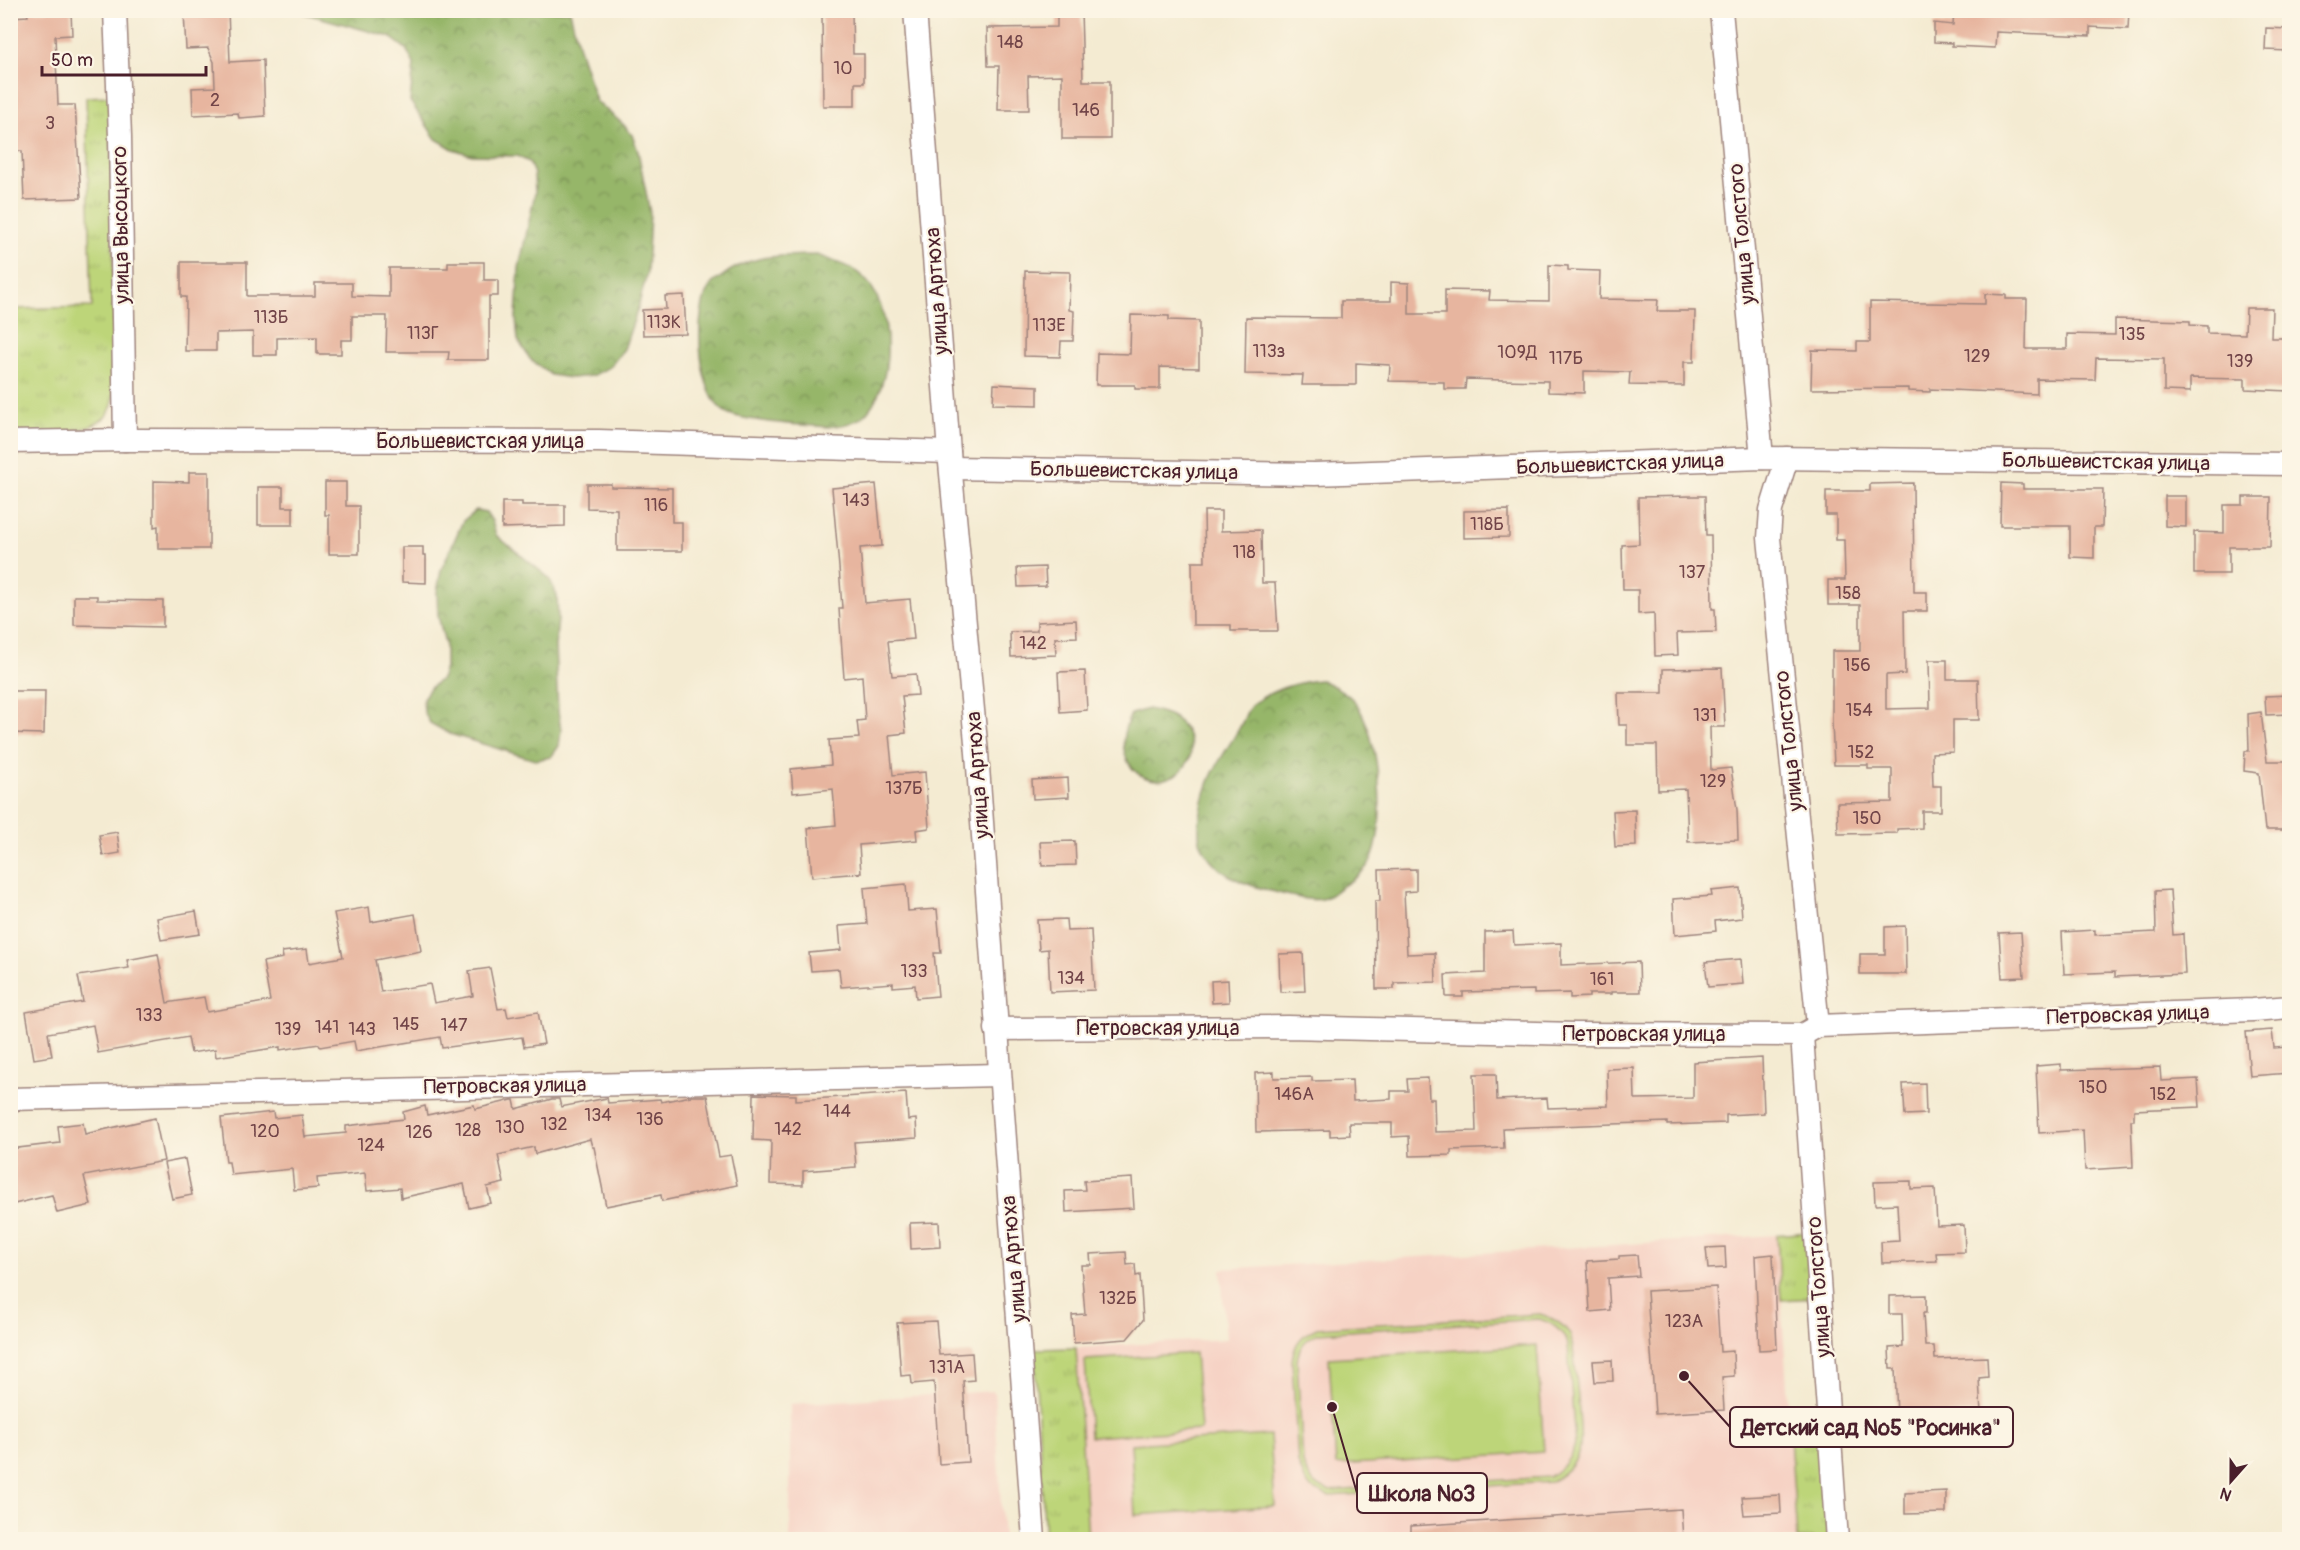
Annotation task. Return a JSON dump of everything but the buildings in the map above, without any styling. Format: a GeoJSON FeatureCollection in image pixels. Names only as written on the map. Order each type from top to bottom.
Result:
{"type":"FeatureCollection","features":[{"type":"Feature","properties":{"kind":"street","name":"улица Высоцкого"},"geometry":{"type":"LineString","coordinates":[[115,10],[120,136],[125,440]]}},
{"type":"Feature","properties":{"kind":"street","name":"улица Артюха"},"geometry":{"type":"LineString","coordinates":[[915,10],[950,460],[977,753],[1034,1539]]}},
{"type":"Feature","properties":{"kind":"street","name":"улица Толстого"},"geometry":{"type":"LineString","coordinates":[[1722,10],[1762,458]]}},
{"type":"Feature","properties":{"kind":"street","name":"Большевистская улица"},"geometry":{"type":"LineString","coordinates":[[10,442],[125,440],[600,441],[950,460],[1315,474],[1762,458],[2289,464]]}},
{"type":"Feature","properties":{"kind":"street","name":"улица Толстого"},"geometry":{"type":"LineString","coordinates":[[1787,458],[1771,510],[1769,538],[1810,1031],[1837,1539]]}},
{"type":"Feature","properties":{"kind":"street","name":"Петровская улица"},"geometry":{"type":"LineString","coordinates":[[996,1029],[1288,1027],[1565,1034],[1810,1031],[2253,1010],[2289,1006]]}},
{"type":"Feature","properties":{"kind":"street","name":"Петровская улица"},"geometry":{"type":"LineString","coordinates":[[10,1099],[999,1075]]}},
{"type":"Feature","properties":{"kind":"shaded area"},"geometry":{"type":"Polygon","coordinates":[[[1777,1235],[1797,1539],[1088,1539],[1076,1348],[1226,1339],[1221,1269],[1777,1235]]]}},
{"type":"Feature","properties":{"kind":"shaded area"},"geometry":{"type":"Polygon","coordinates":[[[994,1391],[1003,1539],[790,1539],[790,1404],[994,1391]]]}},
{"type":"Feature","properties":{"kind":"green space"},"geometry":{"type":"Polygon","coordinates":[[[296,11],[570,11],[596,101],[623,124],[632,135],[638,151],[650,213],[647,273],[638,308],[624,349],[610,367],[592,376],[571,378],[551,375],[530,359],[518,340],[516,318],[519,268],[535,193],[534,174],[529,162],[517,156],[472,155],[453,149],[436,139],[410,101],[414,64],[406,49],[390,37],[296,11]]]}},
{"type":"Feature","properties":{"kind":"green space"},"geometry":{"type":"Polygon","coordinates":[[[111,96],[115,389],[112,404],[109,412],[101,421],[90,427],[64,432],[11,433],[10,309],[92,307],[86,97],[111,96]]]}},
{"type":"Feature","properties":{"kind":"green space"},"geometry":{"type":"Polygon","coordinates":[[[817,255],[842,264],[863,277],[874,290],[881,307],[886,327],[886,368],[873,404],[858,419],[827,427],[761,421],[727,413],[717,404],[709,390],[701,353],[701,313],[711,285],[732,269],[755,260],[779,256],[817,255]]]}},
{"type":"Feature","properties":{"kind":"green space"},"geometry":{"type":"Polygon","coordinates":[[[476,510],[486,512],[492,521],[496,535],[549,578],[557,595],[558,620],[555,646],[561,730],[559,746],[551,757],[535,760],[450,734],[430,723],[424,712],[423,698],[441,679],[445,668],[445,643],[438,616],[437,592],[441,570],[463,521],[476,510]]]}},
{"type":"Feature","properties":{"kind":"green space"},"geometry":{"type":"Polygon","coordinates":[[[1321,680],[1348,695],[1363,716],[1375,755],[1380,799],[1377,840],[1373,856],[1367,866],[1330,896],[1316,900],[1293,897],[1235,879],[1219,868],[1206,853],[1201,844],[1199,828],[1204,798],[1211,776],[1251,706],[1261,698],[1286,687],[1321,680]]]}},
{"type":"Feature","properties":{"kind":"green space"},"geometry":{"type":"Polygon","coordinates":[[[1148,709],[1161,712],[1177,720],[1188,735],[1191,750],[1188,762],[1180,772],[1169,778],[1156,780],[1144,777],[1133,769],[1125,754],[1124,733],[1131,714],[1148,709]]]}},
{"type":"Feature","properties":{"kind":"green space"},"geometry":{"type":"Polygon","coordinates":[[[1809,1232],[1813,1298],[1781,1300],[1777,1235],[1809,1232]]]}},
{"type":"Feature","properties":{"kind":"green space"},"geometry":{"type":"Polygon","coordinates":[[[1540,1314],[1553,1319],[1567,1331],[1572,1342],[1580,1426],[1580,1447],[1576,1458],[1565,1472],[1551,1482],[1328,1496],[1311,1488],[1298,1463],[1292,1361],[1299,1341],[1317,1328],[1540,1314]],[[1539,1319],[1318,1333],[1310,1338],[1301,1347],[1297,1361],[1303,1463],[1309,1477],[1329,1491],[1549,1477],[1554,1474],[1568,1460],[1575,1445],[1568,1344],[1560,1331],[1539,1319]]]}},
{"type":"Feature","properties":{"kind":"green space"},"geometry":{"type":"Polygon","coordinates":[[[1537,1345],[1544,1452],[1336,1465],[1329,1358],[1537,1345]]]}},
{"type":"Feature","properties":{"kind":"green space"},"geometry":{"type":"Polygon","coordinates":[[[1076,1348],[1088,1539],[1045,1539],[1034,1349],[1076,1348]]]}},
{"type":"Feature","properties":{"kind":"green space"},"geometry":{"type":"Polygon","coordinates":[[[1195,1353],[1201,1430],[1090,1437],[1085,1360],[1195,1353]]]}},
{"type":"Feature","properties":{"kind":"green space"},"geometry":{"type":"Polygon","coordinates":[[[1270,1435],[1275,1506],[1135,1515],[1131,1444],[1270,1435]]]}},
{"type":"Feature","properties":{"kind":"green space"},"geometry":{"type":"Polygon","coordinates":[[[1822,1435],[1828,1539],[1797,1539],[1790,1437],[1822,1435]]]}},
{"type":"Feature","properties":{"kind":"place","name":"Детский сад №5 \"Росинка\""},"geometry":{"type":"Point","coordinates":[1684,1376]}},
{"type":"Feature","properties":{"kind":"place","name":"Школа №3"},"geometry":{"type":"Point","coordinates":[1332,1407]}}]}
